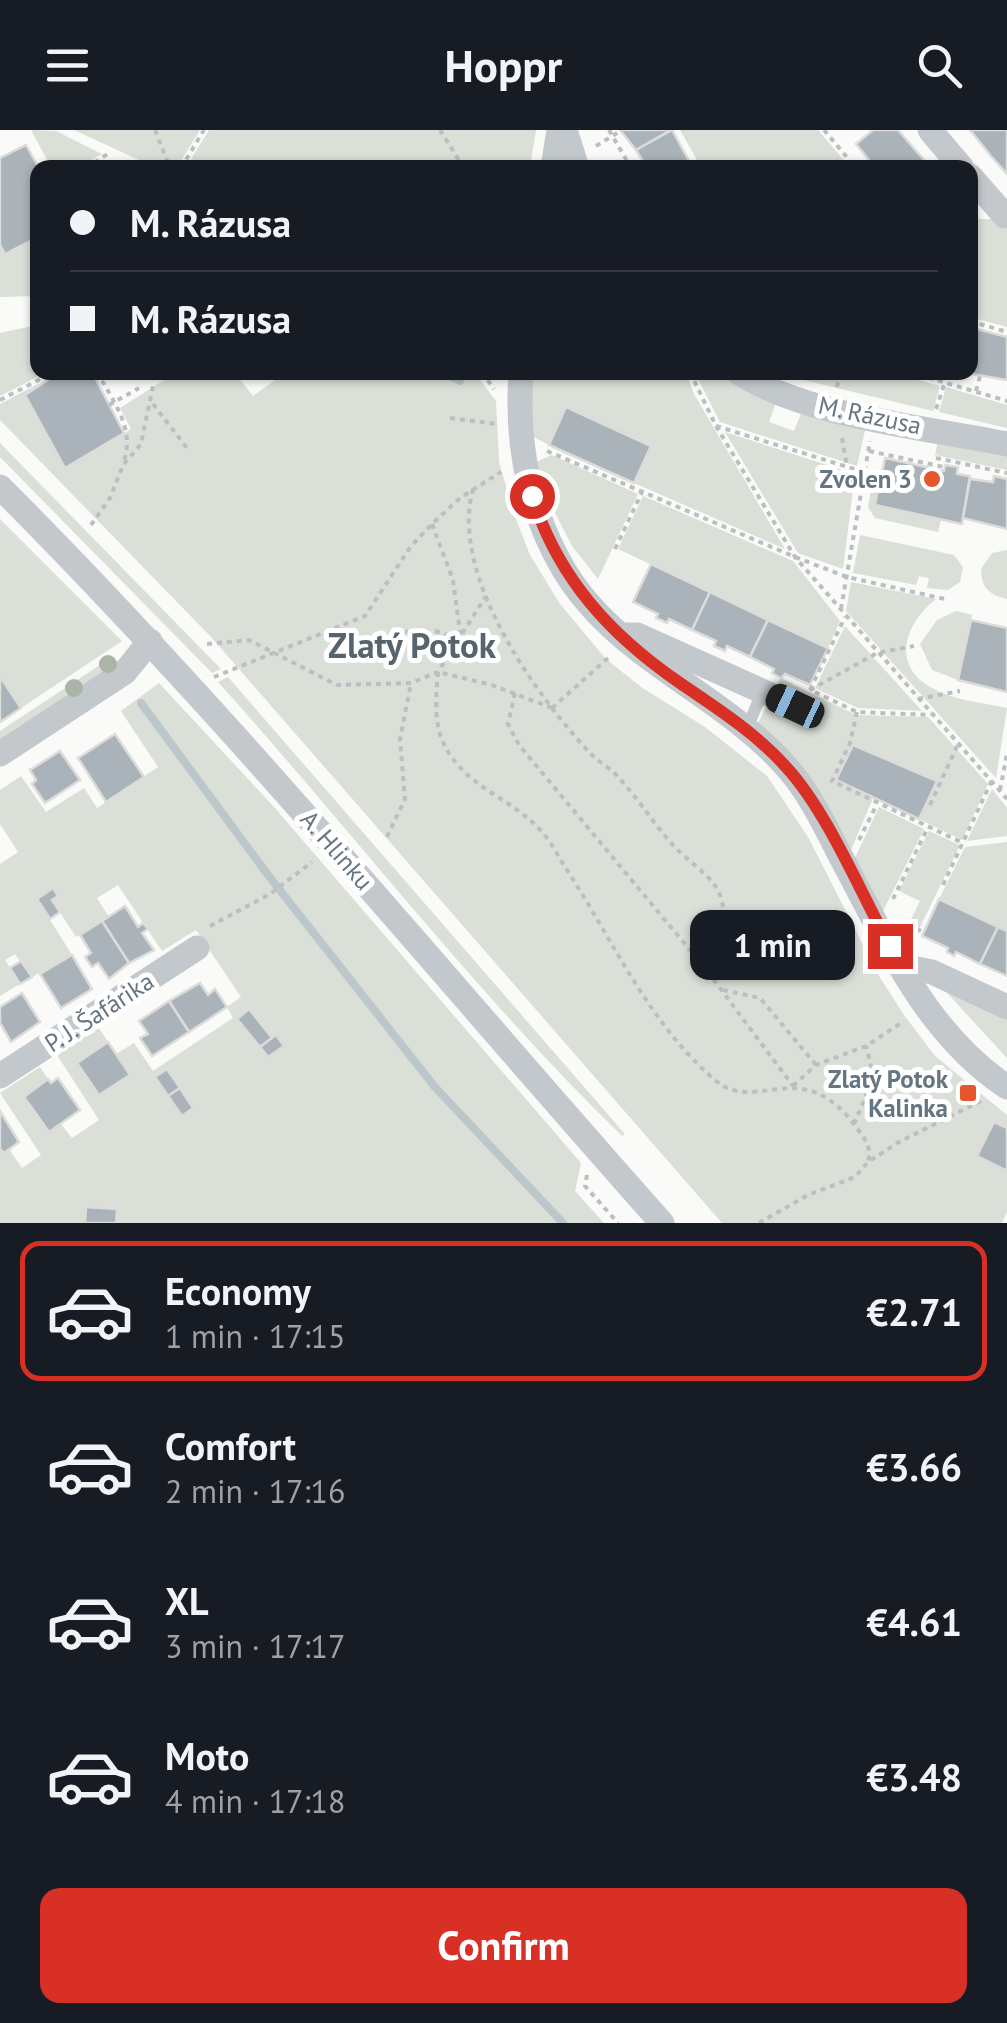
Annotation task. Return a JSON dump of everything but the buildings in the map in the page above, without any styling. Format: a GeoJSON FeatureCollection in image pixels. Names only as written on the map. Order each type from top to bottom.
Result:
{"type":"FeatureCollection","features":[{"type":"Feature","properties":{"kind":"street"},"geometry":{"type":"LineString","coordinates":[[555,160],[562,130]]}},
{"type":"Feature","properties":{"kind":"street"},"geometry":{"type":"LineString","coordinates":[[562,130],[574,160]]}},
{"type":"Feature","properties":{"kind":"street"},"geometry":{"type":"LineString","coordinates":[[930,130],[955,160]]}},
{"type":"Feature","properties":{"kind":"street"},"geometry":{"type":"LineString","coordinates":[[978,185],[1006,216]]}},
{"type":"Feature","properties":{"kind":"street"},"geometry":{"type":"LineString","coordinates":[[511,380],[522,452],[537,512],[568,575],[613,646],[747,730],[801,785],[901,966],[946,1034],[980,1070],[1007,1087]]}},
{"type":"Feature","properties":{"kind":"street","name":"M. Rázusa"},"geometry":{"type":"LineString","coordinates":[[752,380],[808,402],[1007,444]]}},
{"type":"Feature","properties":{"kind":"street","name":"A. Hlinku"},"geometry":{"type":"LineString","coordinates":[[0,488],[150,641],[662,1223]]}},
{"type":"Feature","properties":{"kind":"street"},"geometry":{"type":"LineString","coordinates":[[613,646],[638,635],[762,692],[803,698]]}},
{"type":"Feature","properties":{"kind":"street"},"geometry":{"type":"LineString","coordinates":[[0,754],[125,672],[150,641]]}},
{"type":"Feature","properties":{"kind":"street","name":"P. J. Šafárika"},"geometry":{"type":"LineString","coordinates":[[0,1076],[197,948]]}},
{"type":"Feature","properties":{"kind":"street"},"geometry":{"type":"LineString","coordinates":[[901,966],[932,972],[1007,1007]]}},
{"type":"Feature","properties":{"kind":"lane"},"geometry":{"type":"LineString","coordinates":[[747,730],[762,692]]}},
{"type":"Feature","properties":{"kind":"path"},"geometry":{"type":"LineString","coordinates":[[156,130],[167,160]]}},
{"type":"Feature","properties":{"kind":"path"},"geometry":{"type":"LineString","coordinates":[[186,160],[204,130]]}},
{"type":"Feature","properties":{"kind":"path"},"geometry":{"type":"LineString","coordinates":[[440,130],[459,160]]}},
{"type":"Feature","properties":{"kind":"path"},"geometry":{"type":"LineString","coordinates":[[622,130],[611,133],[626,160]]}},
{"type":"Feature","properties":{"kind":"path"},"geometry":{"type":"LineString","coordinates":[[828,132],[850,160]]}},
{"type":"Feature","properties":{"kind":"path"},"geometry":{"type":"LineString","coordinates":[[98,160],[109,153]]}},
{"type":"Feature","properties":{"kind":"path"},"geometry":{"type":"LineString","coordinates":[[978,324],[1007,332]]}},
{"type":"Feature","properties":{"kind":"path"},"geometry":{"type":"LineString","coordinates":[[976,392],[980,376]]}},
{"type":"Feature","properties":{"kind":"path"},"geometry":{"type":"LineString","coordinates":[[0,400],[39,380]]}},
{"type":"Feature","properties":{"kind":"path"},"geometry":{"type":"LineString","coordinates":[[91,525],[110,498],[130,442],[100,380]]}},
{"type":"Feature","properties":{"kind":"path"},"geometry":{"type":"LineString","coordinates":[[488,380],[500,397],[510,380]]}},
{"type":"Feature","properties":{"kind":"path"},"geometry":{"type":"LineString","coordinates":[[694,380],[716,426],[796,558],[1007,798]]}},
{"type":"Feature","properties":{"kind":"path"},"geometry":{"type":"LineString","coordinates":[[936,380],[1007,401]]}},
{"type":"Feature","properties":{"kind":"path"},"geometry":{"type":"LineString","coordinates":[[123,466],[141,444],[153,386]]}},
{"type":"Feature","properties":{"kind":"path"},"geometry":{"type":"LineString","coordinates":[[111,404],[139,388]]}},
{"type":"Feature","properties":{"kind":"path"},"geometry":{"type":"LineString","coordinates":[[152,401],[187,448]]}},
{"type":"Feature","properties":{"kind":"path"},"geometry":{"type":"LineString","coordinates":[[450,418],[501,424],[502,436]]}},
{"type":"Feature","properties":{"kind":"path"},"geometry":{"type":"LineString","coordinates":[[716,426],[864,472]]}},
{"type":"Feature","properties":{"kind":"path"},"geometry":{"type":"LineString","coordinates":[[840,611],[868,451],[944,468]]}},
{"type":"Feature","properties":{"kind":"path"},"geometry":{"type":"LineString","coordinates":[[549,452],[796,558],[847,576],[949,600]]}},
{"type":"Feature","properties":{"kind":"path"},"geometry":{"type":"LineString","coordinates":[[932,458],[1007,473]]}},
{"type":"Feature","properties":{"kind":"path"},"geometry":{"type":"LineString","coordinates":[[503,460],[509,484]]}},
{"type":"Feature","properties":{"kind":"path"},"geometry":{"type":"LineString","coordinates":[[978,480],[979,468]]}},
{"type":"Feature","properties":{"kind":"path"},"geometry":{"type":"LineString","coordinates":[[214,677],[365,616],[411,546],[432,524],[472,489],[506,470]]}},
{"type":"Feature","properties":{"kind":"path"},"geometry":{"type":"LineString","coordinates":[[472,489],[467,508],[469,538],[486,596],[552,708],[594,757],[618,776],[674,846],[716,886],[723,906],[721,929],[705,968]]}},
{"type":"Feature","properties":{"kind":"path"},"geometry":{"type":"LineString","coordinates":[[615,549],[642,492]]}},
{"type":"Feature","properties":{"kind":"path"},"geometry":{"type":"LineString","coordinates":[[432,524],[453,580],[462,639]]}},
{"type":"Feature","properties":{"kind":"path"},"geometry":{"type":"LineString","coordinates":[[486,596],[438,672],[442,739],[465,772],[542,832],[592,908],[644,1000],[726,1088],[741,1092],[793,1086],[829,1097],[854,1124],[869,1149],[868,1162]]}},
{"type":"Feature","properties":{"kind":"path"},"geometry":{"type":"LineString","coordinates":[[803,698],[845,617]]}},
{"type":"Feature","properties":{"kind":"path"},"geometry":{"type":"LineString","coordinates":[[405,632],[435,632],[462,639]]}},
{"type":"Feature","properties":{"kind":"path"},"geometry":{"type":"LineString","coordinates":[[207,644],[238,638],[337,685],[411,683],[438,672],[515,693],[552,708]]}},
{"type":"Feature","properties":{"kind":"path"},"geometry":{"type":"LineString","coordinates":[[552,708],[613,646]]}},
{"type":"Feature","properties":{"kind":"path"},"geometry":{"type":"LineString","coordinates":[[803,698],[877,653],[914,646]]}},
{"type":"Feature","properties":{"kind":"path"},"geometry":{"type":"LineString","coordinates":[[387,836],[405,799],[400,738],[411,683]]}},
{"type":"Feature","properties":{"kind":"path"},"geometry":{"type":"LineString","coordinates":[[918,699],[960,691]]}},
{"type":"Feature","properties":{"kind":"path"},"geometry":{"type":"LineString","coordinates":[[515,693],[508,724],[519,744],[705,968],[793,1086]]}},
{"type":"Feature","properties":{"kind":"path"},"geometry":{"type":"LineString","coordinates":[[803,698],[857,712],[933,716]]}},
{"type":"Feature","properties":{"kind":"path"},"geometry":{"type":"LineString","coordinates":[[857,712],[850,743],[832,781],[963,843]]}},
{"type":"Feature","properties":{"kind":"path"},"geometry":{"type":"LineString","coordinates":[[930,806],[958,744]]}},
{"type":"Feature","properties":{"kind":"path"},"geometry":{"type":"LineString","coordinates":[[1000,790],[1007,754]]}},
{"type":"Feature","properties":{"kind":"path"},"geometry":{"type":"LineString","coordinates":[[943,885],[992,780]]}},
{"type":"Feature","properties":{"kind":"path"},"geometry":{"type":"LineString","coordinates":[[866,826],[877,803]]}},
{"type":"Feature","properties":{"kind":"path"},"geometry":{"type":"LineString","coordinates":[[879,926],[928,828]]}},
{"type":"Feature","properties":{"kind":"path"},"geometry":{"type":"LineString","coordinates":[[197,948],[190,938],[270,894],[334,846]]}},
{"type":"Feature","properties":{"kind":"path"},"geometry":{"type":"LineString","coordinates":[[909,925],[921,931]]}},
{"type":"Feature","properties":{"kind":"path"},"geometry":{"type":"LineString","coordinates":[[721,990],[760,998],[816,1065]]}},
{"type":"Feature","properties":{"kind":"path"},"geometry":{"type":"LineString","coordinates":[[793,1086],[816,1065],[866,1046],[911,1016]]}},
{"type":"Feature","properties":{"kind":"path"},"geometry":{"type":"LineString","coordinates":[[854,1124],[874,1077],[866,1046]]}},
{"type":"Feature","properties":{"kind":"path"},"geometry":{"type":"LineString","coordinates":[[759,1223],[808,1195],[854,1177],[868,1162],[899,1142],[988,1097],[975,1087]]}},
{"type":"Feature","properties":{"kind":"path"},"geometry":{"type":"LineString","coordinates":[[585,1186],[618,1223]]}},
{"type":"Feature","properties":{"kind":"shaded area"},"geometry":{"type":"Polygon","coordinates":[[[31,130],[56,131],[102,154],[91,160],[47,160],[31,130]]]}},
{"type":"Feature","properties":{"kind":"shaded area"},"geometry":{"type":"Polygon","coordinates":[[[74,130],[200,130],[181,160],[139,160],[74,130]]]}},
{"type":"Feature","properties":{"kind":"shaded area"},"geometry":{"type":"Polygon","coordinates":[[[209,130],[536,130],[531,160],[190,160],[209,130]]]}},
{"type":"Feature","properties":{"kind":"shaded area"},"geometry":{"type":"Polygon","coordinates":[[[680,130],[818,130],[844,160],[697,160],[680,130]]]}},
{"type":"Feature","properties":{"kind":"shaded area"},"geometry":{"type":"Polygon","coordinates":[[[978,218],[998,219],[1007,225],[1007,327],[978,319],[978,218]]]}},
{"type":"Feature","properties":{"kind":"shaded area"},"geometry":{"type":"Polygon","coordinates":[[[30,239],[30,296],[0,297],[0,245],[30,239]]]}},
{"type":"Feature","properties":{"kind":"shaded area"},"geometry":{"type":"Polygon","coordinates":[[[30,327],[31,380],[0,396],[0,333],[30,327]]]}},
{"type":"Feature","properties":{"kind":"shaded area"},"geometry":{"type":"Polygon","coordinates":[[[164,380],[240,380],[253,396],[275,380],[480,380],[496,401],[499,462],[514,514],[530,555],[560,604],[606,659],[641,687],[705,727],[767,776],[808,837],[879,976],[904,1015],[935,1056],[1007,1115],[1007,1128],[994,1122],[977,1156],[1007,1171],[1007,1212],[1002,1223],[722,1223],[212,638],[0,420],[0,404],[38,384],[40,387],[25,396],[65,468],[131,429],[120,408],[164,380]]]}},
{"type":"Feature","properties":{"kind":"shaded area"},"geometry":{"type":"Polygon","coordinates":[[[530,380],[689,380],[785,549],[634,483],[651,445],[567,408],[549,445],[530,435],[530,380]]]}},
{"type":"Feature","properties":{"kind":"shaded area"},"geometry":{"type":"Polygon","coordinates":[[[699,380],[735,380],[776,403],[769,422],[794,431],[802,411],[866,426],[857,466],[720,422],[699,380]]]}},
{"type":"Feature","properties":{"kind":"shaded area"},"geometry":{"type":"Polygon","coordinates":[[[803,380],[919,380],[940,386],[933,411],[803,380]]]}},
{"type":"Feature","properties":{"kind":"shaded area"},"geometry":{"type":"Polygon","coordinates":[[[946,387],[1007,405],[1007,428],[939,412],[946,387]]]}},
{"type":"Feature","properties":{"kind":"shaded area"},"geometry":{"type":"Polygon","coordinates":[[[725,432],[855,474],[843,569],[798,553],[725,432]]]}},
{"type":"Feature","properties":{"kind":"shaded area"},"geometry":{"type":"Polygon","coordinates":[[[938,440],[1007,454],[1007,470],[935,455],[938,440]]]}},
{"type":"Feature","properties":{"kind":"shaded area"},"geometry":{"type":"Polygon","coordinates":[[[0,443],[221,669],[212,673],[0,457],[0,443]]]}},
{"type":"Feature","properties":{"kind":"shaded area"},"geometry":{"type":"Polygon","coordinates":[[[552,455],[638,494],[598,579],[572,546],[549,501],[543,502],[532,464],[552,455]]]}},
{"type":"Feature","properties":{"kind":"shaded area"},"geometry":{"type":"Polygon","coordinates":[[[871,489],[878,490],[875,505],[941,520],[938,532],[875,518],[868,507],[871,489]]]}},
{"type":"Feature","properties":{"kind":"shaded area"},"geometry":{"type":"Polygon","coordinates":[[[643,496],[793,561],[840,621],[828,648],[618,549],[643,496]]]}},
{"type":"Feature","properties":{"kind":"shaded area"},"geometry":{"type":"Polygon","coordinates":[[[0,519],[122,641],[21,708],[0,679],[0,519]]]}},
{"type":"Feature","properties":{"kind":"shaded area"},"geometry":{"type":"Polygon","coordinates":[[[860,535],[954,555],[963,567],[960,582],[948,590],[927,588],[929,578],[919,576],[916,585],[853,573],[860,535]]]}},
{"type":"Feature","properties":{"kind":"shaded area"},"geometry":{"type":"Polygon","coordinates":[[[1007,550],[1007,599],[987,589],[981,569],[992,553],[1007,550]]]}},
{"type":"Feature","properties":{"kind":"shaded area"},"geometry":{"type":"Polygon","coordinates":[[[851,582],[936,599],[909,634],[907,660],[923,682],[938,691],[1007,708],[996,778],[846,611],[851,582]]]}},
{"type":"Feature","properties":{"kind":"shaded area"},"geometry":{"type":"Polygon","coordinates":[[[956,611],[972,615],[958,680],[932,670],[920,644],[937,620],[956,611]]]}},
{"type":"Feature","properties":{"kind":"shaded area"},"geometry":{"type":"Polygon","coordinates":[[[845,626],[922,711],[858,708],[815,688],[845,626]]]}},
{"type":"Feature","properties":{"kind":"shaded area"},"geometry":{"type":"Polygon","coordinates":[[[109,659],[113,666],[0,739],[0,731],[109,659]]]}},
{"type":"Feature","properties":{"kind":"shaded area"},"geometry":{"type":"Polygon","coordinates":[[[228,677],[625,1134],[622,1136],[569,1082],[466,970],[218,682],[228,677]]]}},
{"type":"Feature","properties":{"kind":"shaded area"},"geometry":{"type":"Polygon","coordinates":[[[781,678],[856,715],[928,717],[988,784],[962,840],[919,819],[936,781],[853,745],[836,780],[873,798],[848,857],[757,725],[781,678]]]}},
{"type":"Feature","properties":{"kind":"shaded area"},"geometry":{"type":"Polygon","coordinates":[[[159,683],[274,807],[581,1163],[575,1191],[604,1223],[0,1223],[0,1149],[9,1149],[22,1168],[41,1155],[0,1093],[40,1067],[48,1079],[24,1097],[48,1132],[61,1124],[72,1138],[99,1120],[57,1055],[99,1028],[116,1054],[134,1043],[153,1071],[233,1018],[227,1007],[241,997],[196,930],[162,951],[118,885],[97,898],[109,917],[76,937],[52,900],[52,889],[37,899],[72,955],[32,977],[15,954],[5,960],[20,984],[0,996],[0,864],[18,852],[0,824],[0,790],[21,776],[46,812],[84,788],[97,808],[158,767],[121,711],[159,683]]]}},
{"type":"Feature","properties":{"kind":"shaded area"},"geometry":{"type":"Polygon","coordinates":[[[992,789],[1007,808],[1007,836],[967,841],[992,789]]]}},
{"type":"Feature","properties":{"kind":"shaded area"},"geometry":{"type":"Polygon","coordinates":[[[879,807],[924,829],[881,915],[852,864],[879,807]]]}},
{"type":"Feature","properties":{"kind":"shaded area"},"geometry":{"type":"Polygon","coordinates":[[[929,831],[960,845],[908,952],[901,940],[920,901],[899,891],[929,831]]]}},
{"type":"Feature","properties":{"kind":"shaded area"},"geometry":{"type":"Polygon","coordinates":[[[1007,842],[1007,931],[939,899],[965,847],[1007,842]]]}},
{"type":"Feature","properties":{"kind":"shaded area"},"geometry":{"type":"Polygon","coordinates":[[[936,981],[1007,1015],[1007,1058],[936,981]]]}},
{"type":"Feature","properties":{"kind":"waterway"},"geometry":{"type":"LineString","coordinates":[[141,703],[268,875],[434,1086],[563,1223]]}},
{"type":"Feature","properties":{"kind":"place","name":"Zvolen 3"},"geometry":{"type":"Point","coordinates":[932,479]}},
{"type":"Feature","properties":{"kind":"place","name":"Zlatý Potok Kalinka"},"geometry":{"type":"Point","coordinates":[968,1093]}},
{"type":"Feature","properties":{"kind":"district","name":"Zlatý Potok"},"geometry":{"type":"Point","coordinates":[412,645]}},
{"type":"Feature","properties":{"kind":"route"},"geometry":{"type":"LineString","coordinates":[[532,496],[557,558],[608,627],[630,647],[751,732],[801,785],[890,946]]}}]}
